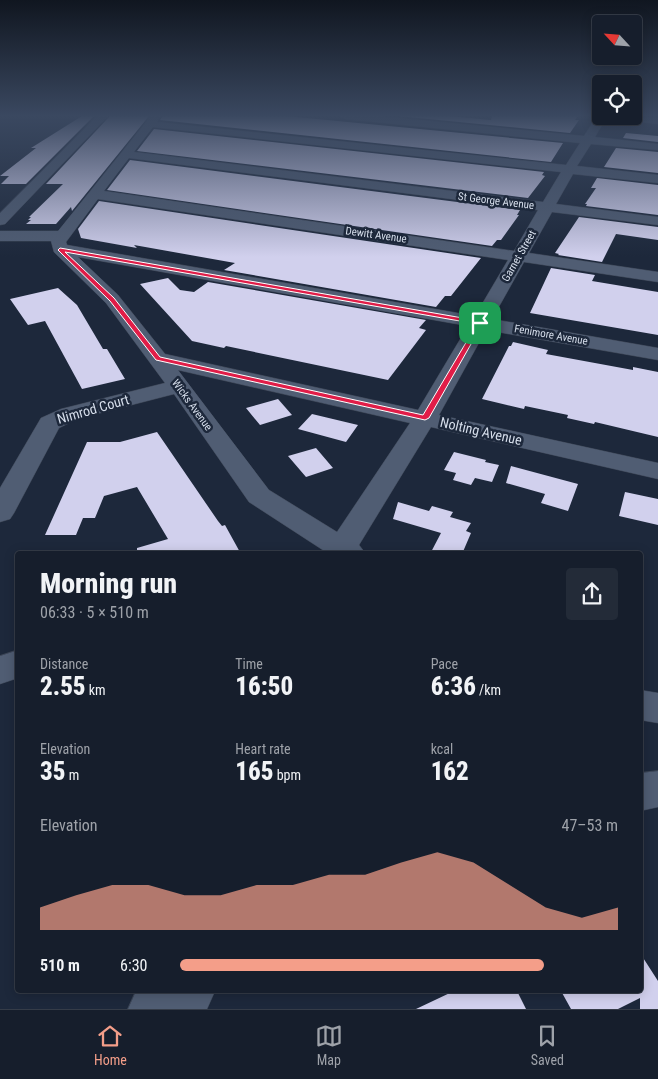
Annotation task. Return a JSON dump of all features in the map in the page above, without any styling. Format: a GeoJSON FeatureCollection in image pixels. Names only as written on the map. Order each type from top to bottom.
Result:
{"type":"FeatureCollection","features":[{"type":"Feature","properties":{"kind":"street"},"geometry":{"type":"LineString","coordinates":[[0,221],[57,163]]}},
{"type":"Feature","properties":{"kind":"street"},"geometry":{"type":"LineString","coordinates":[[61,243],[118,163]]}},
{"type":"Feature","properties":{"kind":"street","name":"St George Avenue"},"geometry":{"type":"LineString","coordinates":[[198,163],[658,221]]}},
{"type":"Feature","properties":{"kind":"street"},"geometry":{"type":"LineString","coordinates":[[511,163],[658,179]]}},
{"type":"Feature","properties":{"kind":"street","name":"Garnet Street"},"geometry":{"type":"LineString","coordinates":[[346,551],[573,163]]}},
{"type":"Feature","properties":{"kind":"street","name":"Dewitt Avenue"},"geometry":{"type":"LineString","coordinates":[[95,194],[658,277]]}},
{"type":"Feature","properties":{"kind":"street","name":"Fenimore Avenue"},"geometry":{"type":"LineString","coordinates":[[0,236],[61,243],[480,323],[658,354]]}},
{"type":"Feature","properties":{"kind":"street","name":"Wicks Avenue"},"geometry":{"type":"LineString","coordinates":[[61,243],[112,299],[179,386],[259,496],[346,551]]}},
{"type":"Feature","properties":{"kind":"street","name":"Nolting Avenue"},"geometry":{"type":"LineString","coordinates":[[158,359],[658,470]]}},
{"type":"Feature","properties":{"kind":"street","name":"Nimrod Court"},"geometry":{"type":"LineString","coordinates":[[0,512],[49,423],[70,414],[179,386]]}},
{"type":"Feature","properties":{"kind":"street"},"geometry":{"type":"LineString","coordinates":[[0,670],[15,665]]}},
{"type":"Feature","properties":{"kind":"street"},"geometry":{"type":"LineString","coordinates":[[643,706],[658,708]]}},
{"type":"Feature","properties":{"kind":"street"},"geometry":{"type":"LineString","coordinates":[[643,792],[658,789]]}},
{"type":"Feature","properties":{"kind":"street"},"geometry":{"type":"LineString","coordinates":[[153,1009],[187,993]]}},
{"type":"Feature","properties":{"kind":"building"},"geometry":{"type":"Polygon","coordinates":[[[17,163],[47,163],[26,184],[1,184],[9,176],[0,176],[17,163]]]}},
{"type":"Feature","properties":{"kind":"building"},"geometry":{"type":"Polygon","coordinates":[[[66,163],[111,163],[72,211],[71,207],[56,224],[26,224],[31,220],[28,220],[31,217],[29,217],[63,184],[46,184],[66,163]]]}},
{"type":"Feature","properties":{"kind":"building"},"geometry":{"type":"Polygon","coordinates":[[[128,163],[154,163],[520,210],[517,215],[519,215],[501,240],[497,240],[492,246],[107,190],[128,163]]]}},
{"type":"Feature","properties":{"kind":"building"},"geometry":{"type":"Polygon","coordinates":[[[238,163],[463,163],[544,172],[542,175],[545,176],[528,198],[238,163]]]}},
{"type":"Feature","properties":{"kind":"building"},"geometry":{"type":"Polygon","coordinates":[[[606,163],[658,163],[658,173],[604,167],[606,163]]]}},
{"type":"Feature","properties":{"kind":"building"},"geometry":{"type":"Polygon","coordinates":[[[597,178],[658,185],[658,215],[586,206],[587,204],[585,204],[596,188],[591,188],[597,178]]]}},
{"type":"Feature","properties":{"kind":"building"},"geometry":{"type":"Polygon","coordinates":[[[99,201],[481,258],[451,296],[445,296],[436,307],[224,270],[235,263],[134,245],[137,248],[81,238],[78,229],[99,201]]]}},
{"type":"Feature","properties":{"kind":"building"},"geometry":{"type":"Polygon","coordinates":[[[579,217],[658,227],[658,240],[616,234],[602,262],[558,255],[555,253],[579,217]]]}},
{"type":"Feature","properties":{"kind":"building"},"geometry":{"type":"Polygon","coordinates":[[[551,268],[595,275],[592,281],[658,292],[658,335],[530,313],[551,268]]]}},
{"type":"Feature","properties":{"kind":"building"},"geometry":{"type":"Polygon","coordinates":[[[168,278],[180,290],[194,292],[208,282],[426,320],[419,328],[426,330],[388,380],[226,346],[224,348],[192,341],[140,284],[168,278]]]}},
{"type":"Feature","properties":{"kind":"building"},"geometry":{"type":"Polygon","coordinates":[[[58,288],[77,305],[103,349],[107,349],[125,379],[82,389],[45,321],[28,325],[10,299],[58,288]]]}},
{"type":"Feature","properties":{"kind":"building"},"geometry":{"type":"Polygon","coordinates":[[[513,342],[548,350],[546,354],[633,370],[633,367],[658,372],[658,437],[595,422],[594,424],[567,418],[568,415],[525,406],[524,409],[482,399],[509,346],[513,342]]]}},
{"type":"Feature","properties":{"kind":"building"},"geometry":{"type":"Polygon","coordinates":[[[278,399],[292,415],[260,425],[246,408],[278,399]]]}},
{"type":"Feature","properties":{"kind":"building"},"geometry":{"type":"Polygon","coordinates":[[[312,414],[358,425],[346,442],[298,429],[312,414]]]}},
{"type":"Feature","properties":{"kind":"building"},"geometry":{"type":"Polygon","coordinates":[[[157,432],[218,521],[222,526],[225,525],[239,551],[137,551],[137,548],[168,539],[137,487],[104,496],[95,518],[83,518],[76,535],[45,535],[87,442],[120,442],[157,432]]]}},
{"type":"Feature","properties":{"kind":"building"},"geometry":{"type":"Polygon","coordinates":[[[316,448],[333,468],[306,477],[288,456],[316,448]]]}},
{"type":"Feature","properties":{"kind":"building"},"geometry":{"type":"Polygon","coordinates":[[[454,452],[499,465],[492,482],[475,478],[471,485],[453,480],[456,473],[444,470],[454,452]]]}},
{"type":"Feature","properties":{"kind":"building"},"geometry":{"type":"Polygon","coordinates":[[[511,466],[578,484],[568,511],[541,503],[545,494],[506,483],[511,466]]]}},
{"type":"Feature","properties":{"kind":"building"},"geometry":{"type":"Polygon","coordinates":[[[625,492],[658,499],[658,525],[619,516],[625,492]]]}},
{"type":"Feature","properties":{"kind":"building"},"geometry":{"type":"Polygon","coordinates":[[[398,502],[429,511],[432,506],[453,512],[450,517],[471,523],[466,531],[471,533],[463,551],[432,551],[441,533],[393,519],[398,502]]]}},
{"type":"Feature","properties":{"kind":"building"},"geometry":{"type":"Polygon","coordinates":[[[643,958],[658,981],[658,1009],[640,1009],[640,998],[618,1009],[571,1009],[562,993],[643,993],[643,958]]]}},
{"type":"Feature","properties":{"kind":"building"},"geometry":{"type":"Polygon","coordinates":[[[450,993],[518,993],[526,1009],[416,1009],[450,993]]]}},
{"type":"Feature","properties":{"kind":"route"},"geometry":{"type":"LineString","coordinates":[[60,249],[340,298],[480,323],[425,418],[158,359],[112,299],[60,249]]}}]}
